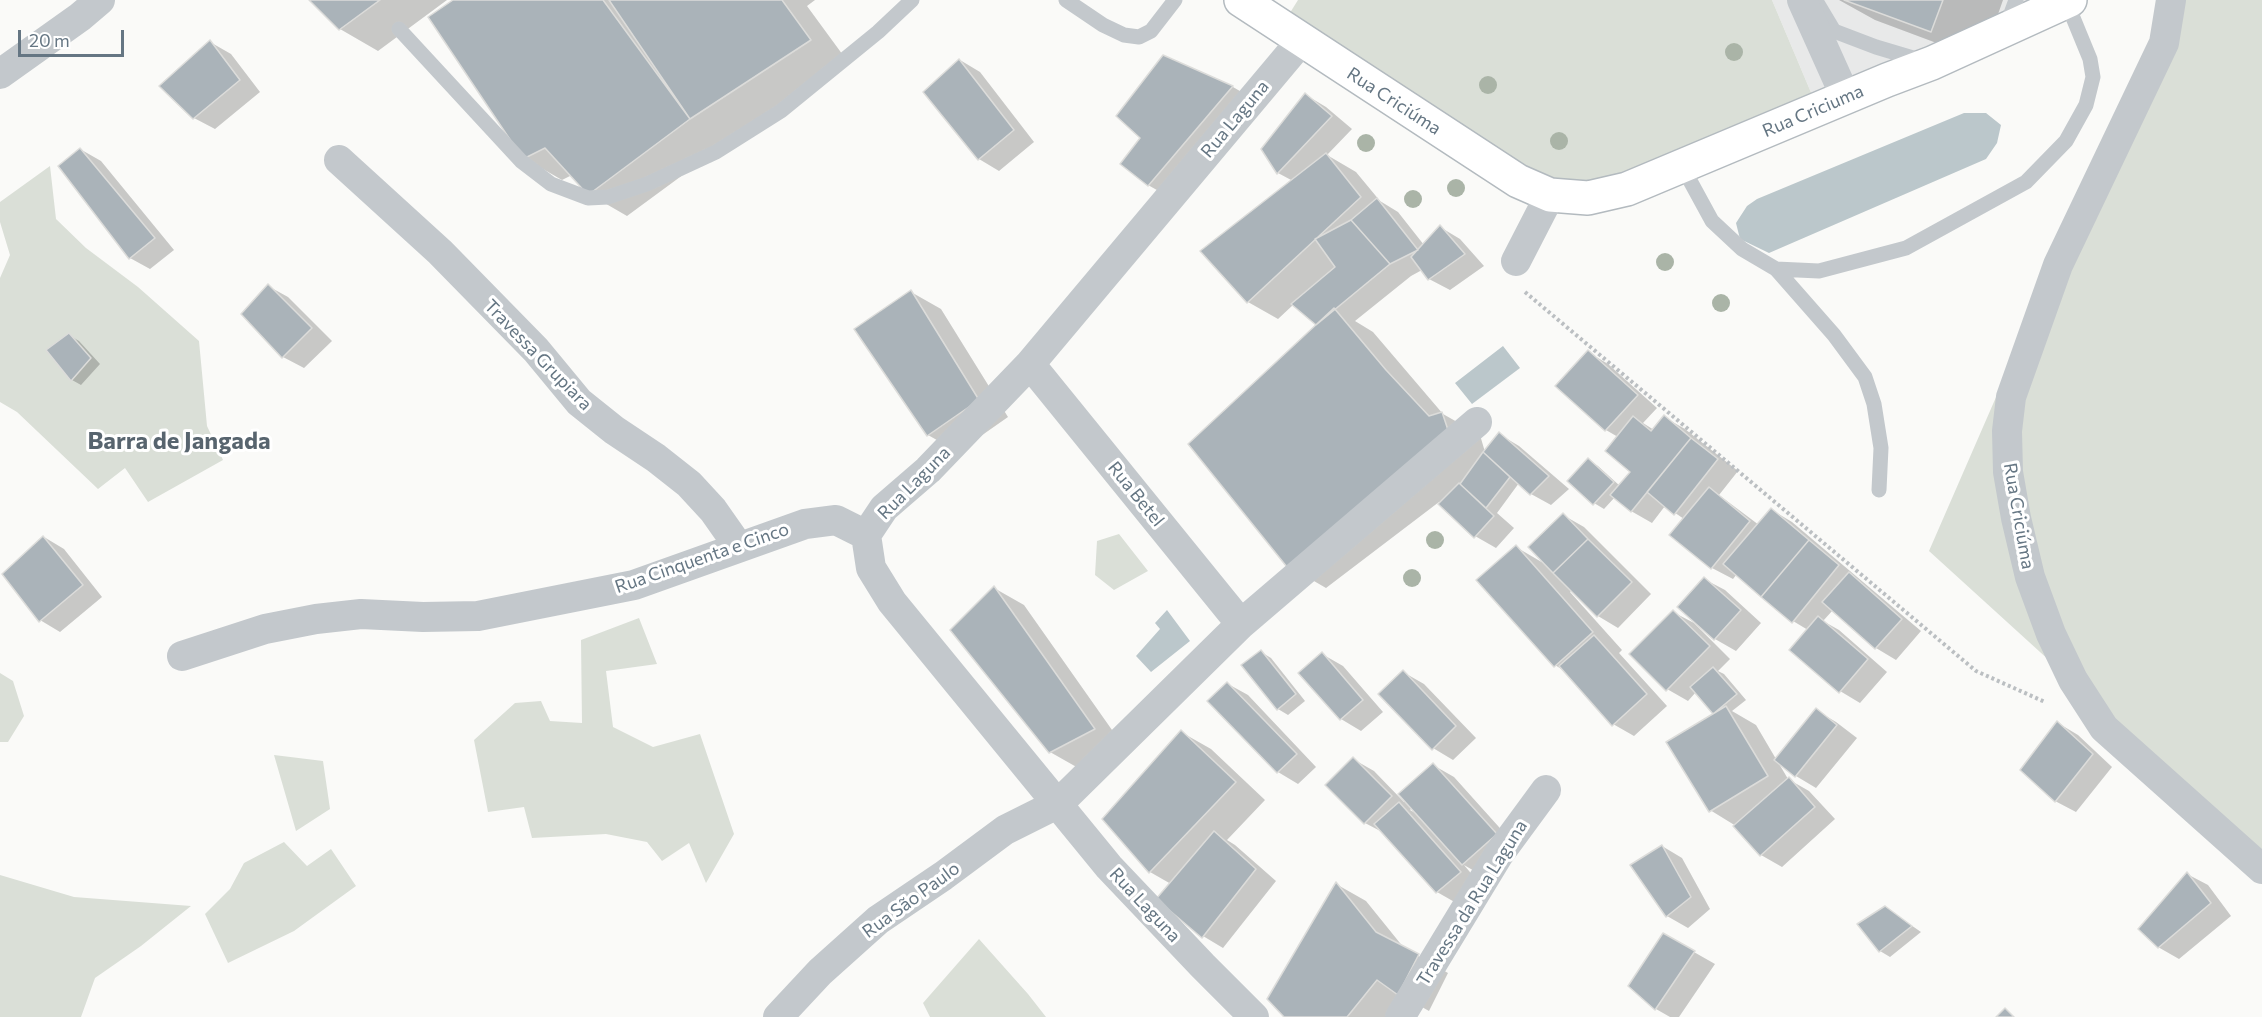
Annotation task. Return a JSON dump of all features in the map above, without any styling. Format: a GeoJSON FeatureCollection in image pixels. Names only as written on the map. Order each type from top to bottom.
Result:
{"type":"FeatureCollection","features":[{"type":"Feature","properties":{"kind":"main road","name":"Rua Criciúma"},"geometry":{"type":"LineString","coordinates":[[1241,0],[1508,175],[1550,195]]}},
{"type":"Feature","properties":{"kind":"main road","name":"Rua Criciuma"},"geometry":{"type":"LineString","coordinates":[[1550,195],[1587,198],[1627,189],[1932,63],[2010,15],[2068,1]]}},
{"type":"Feature","properties":{"kind":"street"},"geometry":{"type":"LineString","coordinates":[[0,74],[100,0]]}},
{"type":"Feature","properties":{"kind":"street"},"geometry":{"type":"LineString","coordinates":[[1802,0],[1846,98]]}},
{"type":"Feature","properties":{"kind":"street","name":"Rua Criciúma"},"geometry":{"type":"LineString","coordinates":[[2171,0],[2164,43],[2058,264],[2015,386],[2007,431],[2008,472],[2030,577],[2051,634],[2073,680],[2104,728],[2262,869]]}},
{"type":"Feature","properties":{"kind":"street","name":"Rua Laguna"},"geometry":{"type":"LineString","coordinates":[[1254,1017],[1117,875],[892,602],[871,568],[866,535],[884,508],[928,470],[1030,364],[1302,40]]}},
{"type":"Feature","properties":{"kind":"street","name":"Travessa Grupiara"},"geometry":{"type":"LineString","coordinates":[[339,160],[440,252],[536,350],[579,402],[688,484],[713,510],[739,547]]}},
{"type":"Feature","properties":{"kind":"street"},"geometry":{"type":"LineString","coordinates":[[1516,261],[1550,195]]}},
{"type":"Feature","properties":{"kind":"street","name":"Rua Betel"},"geometry":{"type":"LineString","coordinates":[[1030,364],[1242,624]]}},
{"type":"Feature","properties":{"kind":"street"},"geometry":{"type":"LineString","coordinates":[[1059,803],[1242,624],[1477,422]]}},
{"type":"Feature","properties":{"kind":"street","name":"Rua Cinquenta e Cinco"},"geometry":{"type":"LineString","coordinates":[[182,656],[266,629],[316,619],[362,614],[423,617],[478,616],[634,585],[805,524],[836,520],[866,535]]}},
{"type":"Feature","properties":{"kind":"street","name":"Travessa da Rua Laguna"},"geometry":{"type":"LineString","coordinates":[[1400,1017],[1499,854],[1546,790]]}},
{"type":"Feature","properties":{"kind":"street","name":"Rua São Paulo"},"geometry":{"type":"LineString","coordinates":[[778,1017],[820,972],[878,920],[1005,830],[1059,803]]}},
{"type":"Feature","properties":{"kind":"lane"},"geometry":{"type":"LineString","coordinates":[[399,29],[521,161],[550,184],[588,198],[608,197],[647,184],[716,152],[781,111],[878,32],[912,0]]}},
{"type":"Feature","properties":{"kind":"lane"},"geometry":{"type":"LineString","coordinates":[[1066,0],[1103,25],[1124,35],[1139,37],[1151,31],[1176,0]]}},
{"type":"Feature","properties":{"kind":"lane"},"geometry":{"type":"LineString","coordinates":[[1815,0],[1834,31],[1876,47],[1932,63]]}},
{"type":"Feature","properties":{"kind":"lane"},"geometry":{"type":"LineString","coordinates":[[1776,269],[1819,271],[1906,248],[2026,182],[2066,141],[2089,96],[2093,77],[2090,59],[2068,1]]}},
{"type":"Feature","properties":{"kind":"lane"},"geometry":{"type":"LineString","coordinates":[[1682,166],[1712,221],[1742,249],[1776,269],[1834,335],[1865,377],[1874,404],[1881,448],[1879,490]]}},
{"type":"Feature","properties":{"kind":"path"},"geometry":{"type":"LineString","coordinates":[[1516,261],[1509,279],[1976,671],[2050,704]]}},
{"type":"Feature","properties":{"kind":"shaded area"},"geometry":{"type":"Polygon","coordinates":[[[1298,0],[1772,0],[1823,121],[1565,212],[1273,40],[1298,0]]]}},
{"type":"Feature","properties":{"kind":"shaded area"},"geometry":{"type":"Polygon","coordinates":[[[1772,0],[2077,0],[1823,121],[1772,0]]]}},
{"type":"Feature","properties":{"kind":"shaded area"},"geometry":{"type":"Polygon","coordinates":[[[2169,0],[2262,0],[2262,854],[1929,551],[2169,0]]]}},
{"type":"Feature","properties":{"kind":"shaded area"},"geometry":{"type":"Polygon","coordinates":[[[1964,113],[1986,113],[2001,125],[1997,143],[1986,159],[1769,253],[1740,239],[1736,223],[1747,206],[1757,199],[1964,113]]]}},
{"type":"Feature","properties":{"kind":"shaded area"},"geometry":{"type":"Polygon","coordinates":[[[50,166],[56,219],[86,248],[138,287],[199,341],[207,426],[223,460],[148,502],[125,468],[98,489],[17,412],[0,402],[0,278],[10,255],[0,222],[0,202],[50,166]]]}},
{"type":"Feature","properties":{"kind":"shaded area"},"geometry":{"type":"Polygon","coordinates":[[[1503,346],[1520,368],[1472,404],[1455,383],[1503,346]]]}},
{"type":"Feature","properties":{"kind":"shaded area"},"geometry":{"type":"Polygon","coordinates":[[[1119,534],[1148,571],[1114,590],[1095,575],[1097,541],[1119,534]]]}},
{"type":"Feature","properties":{"kind":"shaded area"},"geometry":{"type":"Polygon","coordinates":[[[1167,610],[1190,641],[1151,672],[1136,656],[1160,629],[1155,623],[1167,610]]]}},
{"type":"Feature","properties":{"kind":"shaded area"},"geometry":{"type":"Polygon","coordinates":[[[639,618],[657,664],[606,671],[613,727],[653,747],[700,734],[734,834],[706,883],[689,843],[662,861],[647,842],[606,834],[532,838],[524,807],[488,812],[474,740],[515,703],[541,701],[550,721],[582,723],[581,640],[639,618]]]}},
{"type":"Feature","properties":{"kind":"shaded area"},"geometry":{"type":"Polygon","coordinates":[[[0,673],[13,681],[24,716],[8,742],[0,742],[0,673]]]}},
{"type":"Feature","properties":{"kind":"shaded area"},"geometry":{"type":"Polygon","coordinates":[[[274,755],[323,761],[330,809],[296,831],[274,755]]]}},
{"type":"Feature","properties":{"kind":"shaded area"},"geometry":{"type":"Polygon","coordinates":[[[284,842],[307,866],[331,849],[356,886],[294,931],[228,963],[205,914],[230,889],[244,863],[284,842]]]}},
{"type":"Feature","properties":{"kind":"shaded area"},"geometry":{"type":"Polygon","coordinates":[[[0,875],[74,897],[191,906],[141,946],[95,978],[81,1017],[0,1017],[0,875]]]}},
{"type":"Feature","properties":{"kind":"shaded area"},"geometry":{"type":"Polygon","coordinates":[[[979,939],[1046,1017],[930,1017],[923,1003],[979,939]]]}},
{"type":"Feature","properties":{"kind":"building"},"geometry":{"type":"Polygon","coordinates":[[[309,0],[380,0],[339,30],[309,0]]]}},
{"type":"Feature","properties":{"kind":"building"},"geometry":{"type":"Polygon","coordinates":[[[453,0],[603,0],[690,119],[588,195],[545,148],[523,159],[428,17],[453,0]]]}},
{"type":"Feature","properties":{"kind":"building"},"geometry":{"type":"Polygon","coordinates":[[[609,0],[782,0],[811,40],[690,119],[609,0]]]}},
{"type":"Feature","properties":{"kind":"building"},"geometry":{"type":"Polygon","coordinates":[[[1844,0],[1943,0],[1931,32],[1844,0]]]}},
{"type":"Feature","properties":{"kind":"building"},"geometry":{"type":"Polygon","coordinates":[[[210,40],[240,80],[193,119],[159,86],[210,40]]]}},
{"type":"Feature","properties":{"kind":"building"},"geometry":{"type":"Polygon","coordinates":[[[1163,55],[1233,86],[1148,186],[1120,164],[1140,138],[1116,116],[1163,55]]]}},
{"type":"Feature","properties":{"kind":"building"},"geometry":{"type":"Polygon","coordinates":[[[959,59],[1014,130],[978,160],[923,92],[959,59]]]}},
{"type":"Feature","properties":{"kind":"building"},"geometry":{"type":"Polygon","coordinates":[[[1305,93],[1332,116],[1277,174],[1261,149],[1305,93]]]}},
{"type":"Feature","properties":{"kind":"building"},"geometry":{"type":"Polygon","coordinates":[[[80,148],[155,238],[129,259],[58,166],[80,148]]]}},
{"type":"Feature","properties":{"kind":"building"},"geometry":{"type":"Polygon","coordinates":[[[1326,153],[1361,197],[1247,303],[1200,251],[1326,153]]]}},
{"type":"Feature","properties":{"kind":"building"},"geometry":{"type":"Polygon","coordinates":[[[1377,198],[1418,250],[1390,264],[1351,220],[1377,198]]]}},
{"type":"Feature","properties":{"kind":"building"},"geometry":{"type":"Polygon","coordinates":[[[1351,220],[1390,264],[1316,325],[1291,304],[1335,267],[1315,239],[1351,220]]]}},
{"type":"Feature","properties":{"kind":"building"},"geometry":{"type":"Polygon","coordinates":[[[1440,225],[1465,254],[1428,280],[1411,257],[1440,225]]]}},
{"type":"Feature","properties":{"kind":"building"},"geometry":{"type":"Polygon","coordinates":[[[268,284],[312,328],[282,358],[241,314],[268,284]]]}},
{"type":"Feature","properties":{"kind":"building"},"geometry":{"type":"Polygon","coordinates":[[[911,290],[979,400],[927,436],[854,329],[911,290]]]}},
{"type":"Feature","properties":{"kind":"building"},"geometry":{"type":"Polygon","coordinates":[[[1334,308],[1386,370],[1429,416],[1442,412],[1452,442],[1287,567],[1188,444],[1334,308]]]}},
{"type":"Feature","properties":{"kind":"building"},"geometry":{"type":"Polygon","coordinates":[[[69,333],[91,358],[71,381],[46,350],[69,333]]]}},
{"type":"Feature","properties":{"kind":"building"},"geometry":{"type":"Polygon","coordinates":[[[1588,350],[1638,395],[1605,431],[1555,386],[1588,350]]]}},
{"type":"Feature","properties":{"kind":"building"},"geometry":{"type":"Polygon","coordinates":[[[1664,415],[1691,438],[1631,512],[1610,495],[1630,472],[1605,451],[1633,416],[1651,431],[1664,415]]]}},
{"type":"Feature","properties":{"kind":"building"},"geometry":{"type":"Polygon","coordinates":[[[1499,432],[1549,476],[1530,495],[1483,452],[1499,432]]]}},
{"type":"Feature","properties":{"kind":"building"},"geometry":{"type":"Polygon","coordinates":[[[1691,438],[1718,459],[1674,515],[1647,492],[1691,438]]]}},
{"type":"Feature","properties":{"kind":"building"},"geometry":{"type":"Polygon","coordinates":[[[1483,452],[1510,477],[1486,508],[1460,484],[1483,452]]]}},
{"type":"Feature","properties":{"kind":"building"},"geometry":{"type":"Polygon","coordinates":[[[1588,458],[1614,482],[1593,505],[1567,481],[1588,458]]]}},
{"type":"Feature","properties":{"kind":"building"},"geometry":{"type":"Polygon","coordinates":[[[1459,483],[1494,516],[1474,538],[1438,504],[1459,483]]]}},
{"type":"Feature","properties":{"kind":"building"},"geometry":{"type":"Polygon","coordinates":[[[1709,487],[1750,521],[1711,569],[1669,535],[1709,487]]]}},
{"type":"Feature","properties":{"kind":"building"},"geometry":{"type":"Polygon","coordinates":[[[1771,508],[1809,540],[1761,597],[1723,564],[1771,508]]]}},
{"type":"Feature","properties":{"kind":"building"},"geometry":{"type":"Polygon","coordinates":[[[1563,513],[1588,539],[1553,573],[1528,547],[1563,513]]]}},
{"type":"Feature","properties":{"kind":"building"},"geometry":{"type":"Polygon","coordinates":[[[43,536],[83,585],[39,622],[2,574],[43,536]]]}},
{"type":"Feature","properties":{"kind":"building"},"geometry":{"type":"Polygon","coordinates":[[[1588,539],[1632,582],[1597,617],[1553,573],[1588,539]]]}},
{"type":"Feature","properties":{"kind":"building"},"geometry":{"type":"Polygon","coordinates":[[[1809,540],[1839,565],[1792,623],[1761,597],[1809,540]]]}},
{"type":"Feature","properties":{"kind":"building"},"geometry":{"type":"Polygon","coordinates":[[[1516,545],[1593,632],[1554,667],[1476,580],[1516,545]]]}},
{"type":"Feature","properties":{"kind":"building"},"geometry":{"type":"Polygon","coordinates":[[[1849,572],[1902,619],[1875,649],[1822,602],[1849,572]]]}},
{"type":"Feature","properties":{"kind":"building"},"geometry":{"type":"Polygon","coordinates":[[[1704,577],[1741,610],[1714,640],[1677,607],[1704,577]]]}},
{"type":"Feature","properties":{"kind":"building"},"geometry":{"type":"Polygon","coordinates":[[[994,586],[1095,729],[1049,753],[950,630],[994,586]]]}},
{"type":"Feature","properties":{"kind":"building"},"geometry":{"type":"Polygon","coordinates":[[[1673,610],[1710,646],[1666,691],[1629,654],[1673,610]]]}},
{"type":"Feature","properties":{"kind":"building"},"geometry":{"type":"Polygon","coordinates":[[[1818,616],[1868,659],[1839,693],[1789,650],[1818,616]]]}},
{"type":"Feature","properties":{"kind":"building"},"geometry":{"type":"Polygon","coordinates":[[[1594,635],[1647,694],[1612,726],[1559,666],[1594,635]]]}},
{"type":"Feature","properties":{"kind":"building"},"geometry":{"type":"Polygon","coordinates":[[[1261,650],[1296,694],[1277,710],[1241,665],[1261,650]]]}},
{"type":"Feature","properties":{"kind":"building"},"geometry":{"type":"Polygon","coordinates":[[[1322,652],[1363,700],[1340,720],[1298,673],[1322,652]]]}},
{"type":"Feature","properties":{"kind":"building"},"geometry":{"type":"Polygon","coordinates":[[[1713,667],[1737,694],[1713,714],[1690,687],[1713,667]]]}},
{"type":"Feature","properties":{"kind":"building"},"geometry":{"type":"Polygon","coordinates":[[[1403,670],[1456,726],[1432,750],[1378,694],[1403,670]]]}},
{"type":"Feature","properties":{"kind":"building"},"geometry":{"type":"Polygon","coordinates":[[[1227,682],[1297,754],[1277,773],[1207,701],[1227,682]]]}},
{"type":"Feature","properties":{"kind":"building"},"geometry":{"type":"Polygon","coordinates":[[[1726,706],[1768,776],[1709,812],[1666,742],[1726,706]]]}},
{"type":"Feature","properties":{"kind":"building"},"geometry":{"type":"Polygon","coordinates":[[[1816,708],[1837,725],[1795,777],[1774,760],[1816,708]]]}},
{"type":"Feature","properties":{"kind":"building"},"geometry":{"type":"Polygon","coordinates":[[[2057,721],[2093,754],[2055,802],[2020,770],[2057,721]]]}},
{"type":"Feature","properties":{"kind":"building"},"geometry":{"type":"Polygon","coordinates":[[[1181,730],[1236,782],[1149,873],[1102,819],[1181,730]]]}},
{"type":"Feature","properties":{"kind":"building"},"geometry":{"type":"Polygon","coordinates":[[[1353,757],[1392,796],[1364,824],[1325,785],[1353,757]]]}},
{"type":"Feature","properties":{"kind":"building"},"geometry":{"type":"Polygon","coordinates":[[[1433,763],[1497,834],[1462,865],[1398,794],[1433,763]]]}},
{"type":"Feature","properties":{"kind":"building"},"geometry":{"type":"Polygon","coordinates":[[[1789,777],[1815,807],[1760,856],[1733,826],[1789,777]]]}},
{"type":"Feature","properties":{"kind":"building"},"geometry":{"type":"Polygon","coordinates":[[[1399,802],[1461,872],[1436,893],[1374,824],[1399,802]]]}},
{"type":"Feature","properties":{"kind":"building"},"geometry":{"type":"Polygon","coordinates":[[[1214,831],[1256,869],[1202,938],[1156,899],[1214,831]]]}},
{"type":"Feature","properties":{"kind":"building"},"geometry":{"type":"Polygon","coordinates":[[[1662,845],[1691,897],[1666,917],[1630,865],[1662,845]]]}},
{"type":"Feature","properties":{"kind":"building"},"geometry":{"type":"Polygon","coordinates":[[[2187,872],[2211,903],[2158,948],[2138,929],[2187,872]]]}},
{"type":"Feature","properties":{"kind":"building"},"geometry":{"type":"Polygon","coordinates":[[[1336,882],[1376,932],[1419,954],[1398,995],[1377,980],[1347,1017],[1284,1017],[1267,999],[1336,882]]]}},
{"type":"Feature","properties":{"kind":"building"},"geometry":{"type":"Polygon","coordinates":[[[1885,906],[1912,926],[1879,952],[1857,924],[1885,906]]]}},
{"type":"Feature","properties":{"kind":"building"},"geometry":{"type":"Polygon","coordinates":[[[1663,933],[1695,951],[1655,1010],[1628,986],[1663,933]]]}},
{"type":"Feature","properties":{"kind":"building"},"geometry":{"type":"Polygon","coordinates":[[[2005,1008],[2014,1017],[1996,1017],[2005,1008]]]}},
{"type":"Feature","properties":{"kind":"district","name":"Barra de Jangada"},"geometry":{"type":"Point","coordinates":[179,441]}}]}
